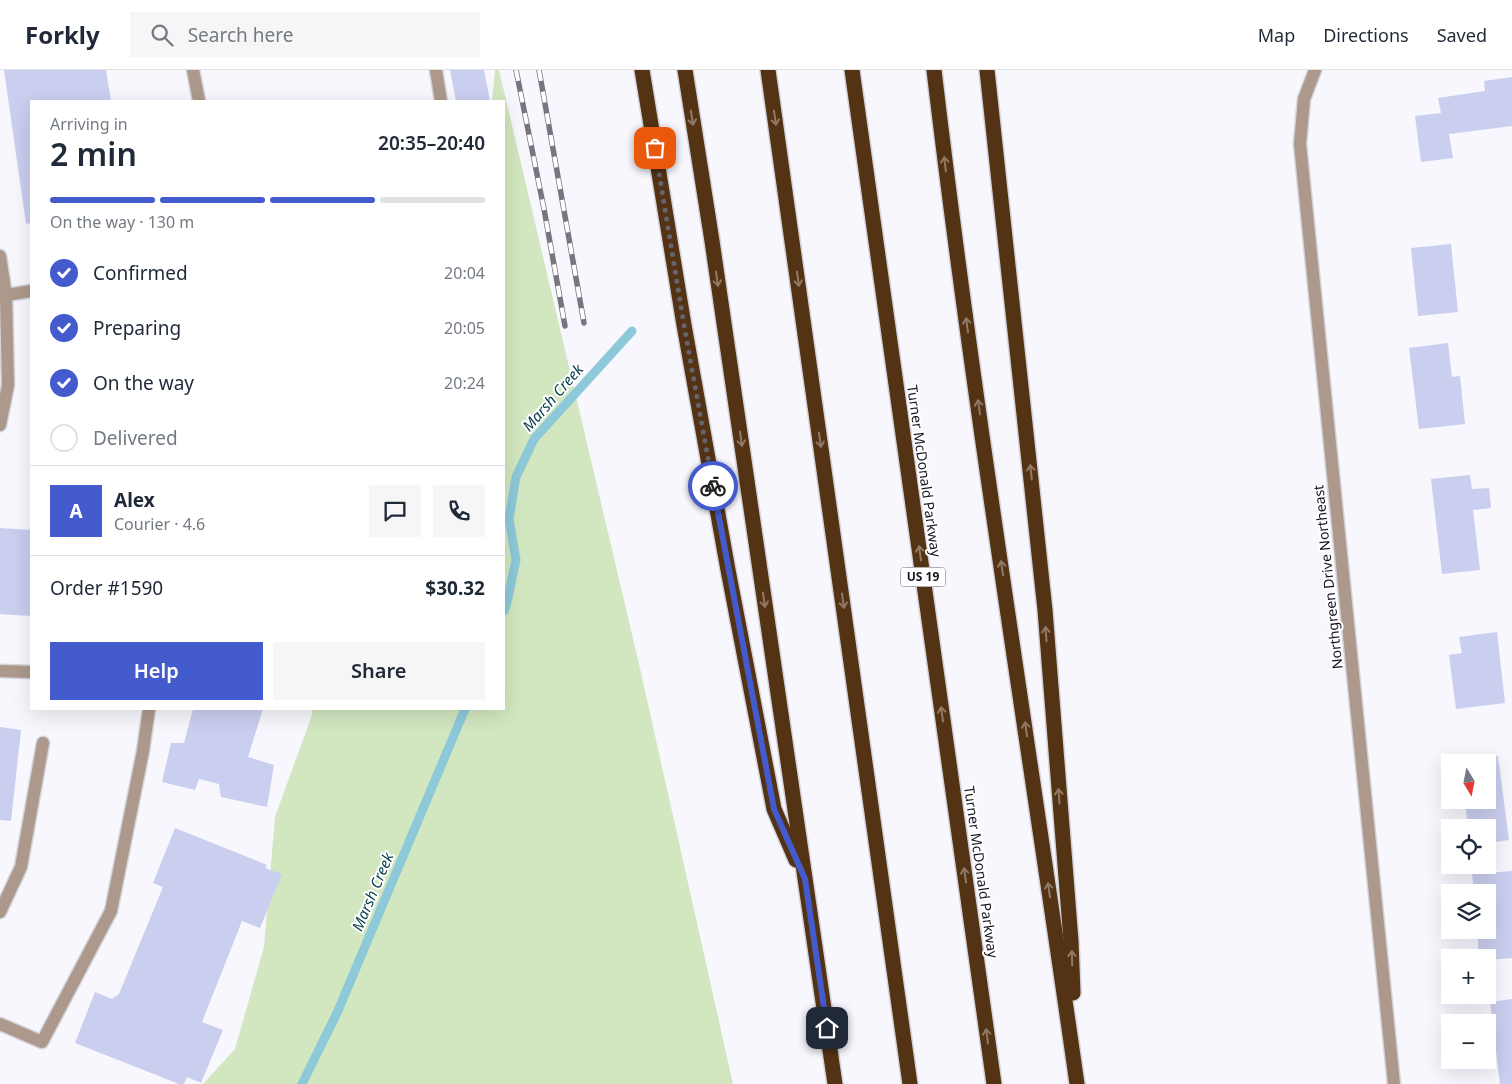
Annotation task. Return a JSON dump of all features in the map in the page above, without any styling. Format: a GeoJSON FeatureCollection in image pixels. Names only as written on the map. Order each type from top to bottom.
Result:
{"type":"FeatureCollection","features":[{"type":"Feature","properties":{"kind":"highway"},"geometry":{"type":"LineString","coordinates":[[642,70],[687,345],[774,809],[805,879]]}},
{"type":"Feature","properties":{"kind":"highway"},"geometry":{"type":"LineString","coordinates":[[684,70],[714,251],[835,1084]]}},
{"type":"Feature","properties":{"kind":"highway"},"geometry":{"type":"LineString","coordinates":[[768,70],[910,1084]]}},
{"type":"Feature","properties":{"kind":"highway","name":"Turner McDonald Parkway"},"geometry":{"type":"LineString","coordinates":[[852,70],[994,1084]]}},
{"type":"Feature","properties":{"kind":"highway"},"geometry":{"type":"LineString","coordinates":[[934,70],[950,204],[1077,1084]]}},
{"type":"Feature","properties":{"kind":"highway"},"geometry":{"type":"LineString","coordinates":[[987,70],[1045,610],[1072,941],[1074,1059]]}},
{"type":"Feature","properties":{"kind":"street"},"geometry":{"type":"LineString","coordinates":[[193,70],[199,100]]}},
{"type":"Feature","properties":{"kind":"street"},"geometry":{"type":"LineString","coordinates":[[436,70],[441,100]]}},
{"type":"Feature","properties":{"kind":"street","name":"Northgreen Drive Northeast"},"geometry":{"type":"LineString","coordinates":[[1315,70],[1304,99],[1300,144],[1394,1084]]}},
{"type":"Feature","properties":{"kind":"street"},"geometry":{"type":"LineString","coordinates":[[0,256],[8,385],[0,425]]}},
{"type":"Feature","properties":{"kind":"street"},"geometry":{"type":"LineString","coordinates":[[3,296],[30,291]]}},
{"type":"Feature","properties":{"kind":"street"},"geometry":{"type":"LineString","coordinates":[[0,671],[30,672]]}},
{"type":"Feature","properties":{"kind":"street"},"geometry":{"type":"LineString","coordinates":[[0,1024],[42,1042],[111,911],[143,751],[149,710]]}},
{"type":"Feature","properties":{"kind":"street"},"geometry":{"type":"LineString","coordinates":[[0,912],[21,867],[43,743]]}},
{"type":"Feature","properties":{"kind":"green space"},"geometry":{"type":"Polygon","coordinates":[[[495,70],[499,70],[639,664],[733,1084],[203,1084],[235,1049],[264,947],[275,817],[312,715],[312,710],[505,710],[505,100],[492,100],[495,70]]]}},
{"type":"Feature","properties":{"kind":"building"},"geometry":{"type":"Polygon","coordinates":[[[4,70],[106,70],[111,100],[30,100],[30,223],[26,224],[4,70]]]}},
{"type":"Feature","properties":{"kind":"building"},"geometry":{"type":"Polygon","coordinates":[[[450,70],[484,70],[490,100],[456,100],[450,70]]]}},
{"type":"Feature","properties":{"kind":"building"},"geometry":{"type":"Polygon","coordinates":[[[1512,77],[1512,126],[1449,134],[1453,158],[1421,162],[1415,116],[1441,113],[1438,98],[1485,91],[1484,81],[1512,77]]]}},
{"type":"Feature","properties":{"kind":"building"},"geometry":{"type":"Polygon","coordinates":[[[1451,244],[1458,312],[1418,316],[1411,248],[1451,244]]]}},
{"type":"Feature","properties":{"kind":"building"},"geometry":{"type":"Polygon","coordinates":[[[1448,343],[1452,377],[1460,376],[1465,424],[1419,429],[1409,348],[1448,343]]]}},
{"type":"Feature","properties":{"kind":"building"},"geometry":{"type":"Polygon","coordinates":[[[1470,475],[1472,489],[1489,488],[1491,508],[1473,510],[1480,570],[1442,574],[1431,479],[1470,475]]]}},
{"type":"Feature","properties":{"kind":"building"},"geometry":{"type":"Polygon","coordinates":[[[0,528],[30,530],[30,616],[0,614],[0,528]]]}},
{"type":"Feature","properties":{"kind":"building"},"geometry":{"type":"Polygon","coordinates":[[[1497,632],[1505,703],[1456,709],[1449,655],[1462,653],[1459,637],[1497,632]]]}},
{"type":"Feature","properties":{"kind":"building"},"geometry":{"type":"Polygon","coordinates":[[[193,710],[263,710],[248,757],[274,765],[267,807],[221,797],[219,784],[199,779],[195,790],[162,782],[171,743],[184,743],[193,710]]]}},
{"type":"Feature","properties":{"kind":"building"},"geometry":{"type":"Polygon","coordinates":[[[0,727],[21,730],[11,821],[0,820],[0,727]]]}},
{"type":"Feature","properties":{"kind":"building"},"geometry":{"type":"Polygon","coordinates":[[[1496,756],[1498,756],[1509,840],[1496,842],[1496,819],[1467,819],[1466,809],[1496,809],[1496,756]]]}},
{"type":"Feature","properties":{"kind":"building"},"geometry":{"type":"Polygon","coordinates":[[[175,828],[267,865],[265,868],[282,874],[260,928],[242,921],[202,1022],[223,1030],[201,1083],[187,1077],[184,1084],[179,1084],[75,1043],[95,992],[112,999],[119,994],[163,887],[153,883],[175,828]]]}},
{"type":"Feature","properties":{"kind":"building"},"geometry":{"type":"Polygon","coordinates":[[[1512,871],[1512,958],[1496,959],[1496,949],[1478,949],[1478,939],[1496,939],[1496,884],[1473,884],[1472,874],[1496,874],[1496,872],[1512,871]]]}},
{"type":"Feature","properties":{"kind":"building"},"geometry":{"type":"Polygon","coordinates":[[[1512,999],[1512,1084],[1500,1084],[1496,1051],[1496,1014],[1491,1014],[1490,1004],[1496,1004],[1496,1001],[1512,999]]]}},
{"type":"Feature","properties":{"kind":"waterway","name":"Marsh Creek"},"geometry":{"type":"LineString","coordinates":[[505,608],[516,560],[509,519],[516,477],[534,439],[632,331]]}},
{"type":"Feature","properties":{"kind":"waterway","name":"Marsh Creek"},"geometry":{"type":"LineString","coordinates":[[302,1084],[337,1013],[465,710]]}},
{"type":"Feature","properties":{"kind":"railway"},"geometry":{"type":"LineString","coordinates":[[516,70],[565,326]]}},
{"type":"Feature","properties":{"kind":"railway"},"geometry":{"type":"LineString","coordinates":[[539,70],[584,323]]}},
{"type":"Feature","properties":{"kind":"way so far"},"geometry":{"type":"LineString","coordinates":[[655,148],[713,486]]}},
{"type":"Feature","properties":{"kind":"route"},"geometry":{"type":"LineString","coordinates":[[713,486],[774,809],[805,879],[827,1028]]}}]}
